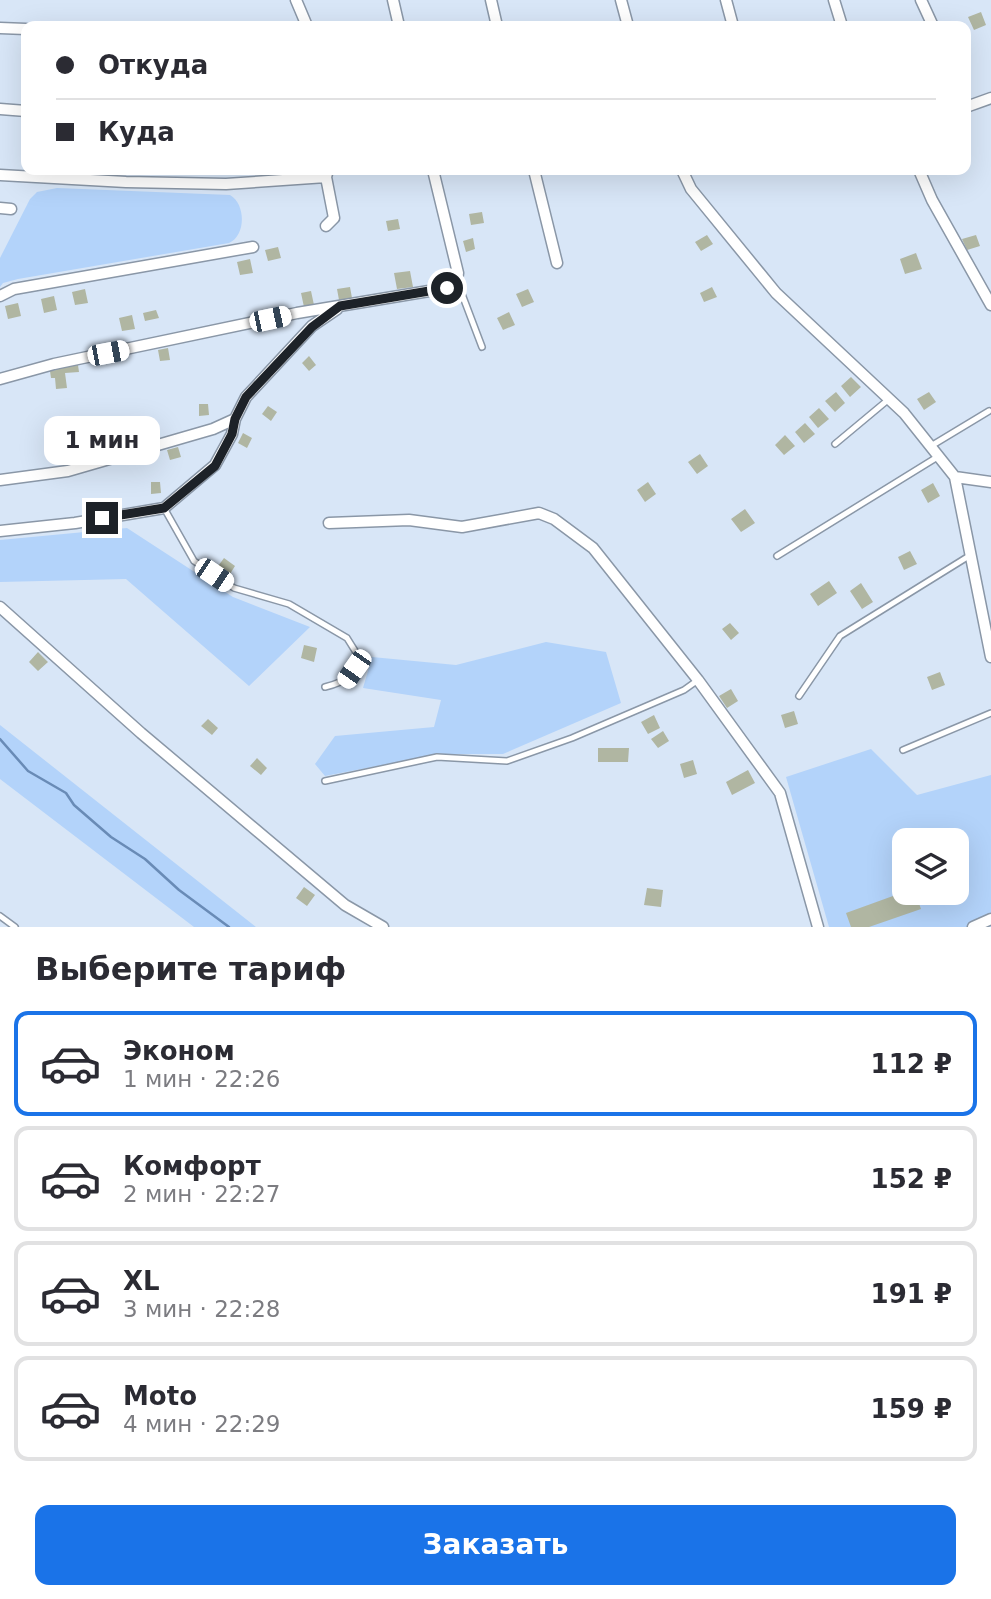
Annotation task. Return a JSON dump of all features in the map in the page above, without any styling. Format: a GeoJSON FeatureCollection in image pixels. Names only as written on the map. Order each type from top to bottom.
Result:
{"type":"FeatureCollection","features":[{"type":"Feature","properties":{"kind":"street"},"geometry":{"type":"LineString","coordinates":[[296,0],[305,21]]}},
{"type":"Feature","properties":{"kind":"street"},"geometry":{"type":"LineString","coordinates":[[393,0],[398,21]]}},
{"type":"Feature","properties":{"kind":"street"},"geometry":{"type":"LineString","coordinates":[[491,0],[496,21]]}},
{"type":"Feature","properties":{"kind":"street"},"geometry":{"type":"LineString","coordinates":[[621,0],[627,21]]}},
{"type":"Feature","properties":{"kind":"street"},"geometry":{"type":"LineString","coordinates":[[726,0],[732,21]]}},
{"type":"Feature","properties":{"kind":"street"},"geometry":{"type":"LineString","coordinates":[[834,0],[840,21]]}},
{"type":"Feature","properties":{"kind":"street"},"geometry":{"type":"LineString","coordinates":[[921,0],[931,21]]}},
{"type":"Feature","properties":{"kind":"street"},"geometry":{"type":"LineString","coordinates":[[0,28],[21,29]]}},
{"type":"Feature","properties":{"kind":"street"},"geometry":{"type":"LineString","coordinates":[[971,104],[991,98]]}},
{"type":"Feature","properties":{"kind":"street"},"geometry":{"type":"LineString","coordinates":[[0,109],[21,111]]}},
{"type":"Feature","properties":{"kind":"street"},"geometry":{"type":"LineString","coordinates":[[0,175],[226,184],[317,175]]}},
{"type":"Feature","properties":{"kind":"street"},"geometry":{"type":"LineString","coordinates":[[124,175],[126,182]]}},
{"type":"Feature","properties":{"kind":"street"},"geometry":{"type":"LineString","coordinates":[[326,226],[334,218],[327,175]]}},
{"type":"Feature","properties":{"kind":"street"},"geometry":{"type":"LineString","coordinates":[[0,379],[54,364],[340,306],[447,288],[457,281],[434,175]]}},
{"type":"Feature","properties":{"kind":"street"},"geometry":{"type":"LineString","coordinates":[[535,175],[557,263]]}},
{"type":"Feature","properties":{"kind":"street"},"geometry":{"type":"LineString","coordinates":[[685,175],[699,199],[776,293],[889,399],[955,477],[991,657]]}},
{"type":"Feature","properties":{"kind":"street"},"geometry":{"type":"LineString","coordinates":[[921,175],[932,200],[991,305]]}},
{"type":"Feature","properties":{"kind":"street"},"geometry":{"type":"LineString","coordinates":[[0,296],[14,289],[253,247]]}},
{"type":"Feature","properties":{"kind":"street"},"geometry":{"type":"LineString","coordinates":[[0,531],[75,523],[164,508],[215,466],[232,434],[235,419],[246,397],[312,327],[340,306]]}},
{"type":"Feature","properties":{"kind":"street"},"geometry":{"type":"LineString","coordinates":[[0,480],[68,471],[213,429],[235,419]]}},
{"type":"Feature","properties":{"kind":"street"},"geometry":{"type":"LineString","coordinates":[[955,477],[991,482]]}},
{"type":"Feature","properties":{"kind":"street"},"geometry":{"type":"LineString","coordinates":[[329,523],[409,520],[462,527],[539,513],[555,519],[593,548],[698,680],[780,793],[818,927]]}},
{"type":"Feature","properties":{"kind":"street"},"geometry":{"type":"LineString","coordinates":[[979,598],[991,593]]}},
{"type":"Feature","properties":{"kind":"street"},"geometry":{"type":"LineString","coordinates":[[0,607],[142,733],[345,905],[383,927]]}},
{"type":"Feature","properties":{"kind":"street"},"geometry":{"type":"LineString","coordinates":[[973,927],[991,919]]}},
{"type":"Feature","properties":{"kind":"lane"},"geometry":{"type":"LineString","coordinates":[[457,281],[482,347]]}},
{"type":"Feature","properties":{"kind":"lane"},"geometry":{"type":"LineString","coordinates":[[835,444],[889,399]]}},
{"type":"Feature","properties":{"kind":"lane"},"geometry":{"type":"LineString","coordinates":[[931,446],[989,411]]}},
{"type":"Feature","properties":{"kind":"lane"},"geometry":{"type":"LineString","coordinates":[[777,556],[939,456]]}},
{"type":"Feature","properties":{"kind":"lane"},"geometry":{"type":"LineString","coordinates":[[164,508],[194,561],[234,588],[289,604],[347,638],[357,654],[354,669],[345,682],[325,687]]}},
{"type":"Feature","properties":{"kind":"lane"},"geometry":{"type":"LineString","coordinates":[[799,695],[840,636],[969,556]]}},
{"type":"Feature","properties":{"kind":"lane"},"geometry":{"type":"LineString","coordinates":[[325,781],[437,757],[474,757],[507,761],[572,738],[684,690],[698,680]]}},
{"type":"Feature","properties":{"kind":"lane"},"geometry":{"type":"LineString","coordinates":[[903,751],[991,713]]}},
{"type":"Feature","properties":{"kind":"lane"},"geometry":{"type":"LineString","coordinates":[[0,916],[15,927]]}},
{"type":"Feature","properties":{"kind":"shaded area"},"geometry":{"type":"Polygon","coordinates":[[[57,188],[230,195],[239,205],[241,227],[239,234],[229,243],[18,279],[3,283],[0,287],[0,258],[30,199],[37,192],[57,188]]]}},
{"type":"Feature","properties":{"kind":"shaded area"},"geometry":{"type":"Polygon","coordinates":[[[127,528],[233,597],[310,627],[249,686],[126,579],[0,582],[0,540],[127,528]]]}},
{"type":"Feature","properties":{"kind":"shaded area"},"geometry":{"type":"Polygon","coordinates":[[[546,642],[606,652],[621,703],[503,754],[440,754],[325,776],[315,764],[335,736],[434,727],[441,700],[363,688],[372,657],[456,665],[546,642]]]}},
{"type":"Feature","properties":{"kind":"shaded area"},"geometry":{"type":"Polygon","coordinates":[[[0,725],[256,927],[194,927],[0,779],[0,725]]]}},
{"type":"Feature","properties":{"kind":"shaded area"},"geometry":{"type":"Polygon","coordinates":[[[871,749],[917,795],[991,775],[991,927],[829,927],[786,777],[871,749]]]}},
{"type":"Feature","properties":{"kind":"building"},"geometry":{"type":"Polygon","coordinates":[[[981,12],[986,25],[974,30],[968,17],[981,12]]]}},
{"type":"Feature","properties":{"kind":"building"},"geometry":{"type":"Polygon","coordinates":[[[482,212],[484,223],[471,225],[469,214],[482,212]]]}},
{"type":"Feature","properties":{"kind":"building"},"geometry":{"type":"Polygon","coordinates":[[[398,219],[400,229],[388,231],[386,221],[398,219]]]}},
{"type":"Feature","properties":{"kind":"building"},"geometry":{"type":"Polygon","coordinates":[[[707,235],[713,244],[701,251],[695,242],[707,235]]]}},
{"type":"Feature","properties":{"kind":"building"},"geometry":{"type":"Polygon","coordinates":[[[976,235],[980,246],[967,250],[962,239],[976,235]]]}},
{"type":"Feature","properties":{"kind":"building"},"geometry":{"type":"Polygon","coordinates":[[[473,238],[475,249],[466,252],[463,241],[473,238]]]}},
{"type":"Feature","properties":{"kind":"building"},"geometry":{"type":"Polygon","coordinates":[[[278,247],[281,258],[268,261],[265,250],[278,247]]]}},
{"type":"Feature","properties":{"kind":"building"},"geometry":{"type":"Polygon","coordinates":[[[916,253],[922,269],[905,274],[900,259],[916,253]]]}},
{"type":"Feature","properties":{"kind":"building"},"geometry":{"type":"Polygon","coordinates":[[[250,259],[253,273],[240,275],[237,262],[250,259]]]}},
{"type":"Feature","properties":{"kind":"building"},"geometry":{"type":"Polygon","coordinates":[[[410,271],[413,287],[397,289],[394,273],[410,271]]]}},
{"type":"Feature","properties":{"kind":"building"},"geometry":{"type":"Polygon","coordinates":[[[350,287],[352,298],[339,300],[337,289],[350,287]]]}},
{"type":"Feature","properties":{"kind":"building"},"geometry":{"type":"Polygon","coordinates":[[[712,287],[717,297],[704,302],[700,293],[712,287]]]}},
{"type":"Feature","properties":{"kind":"building"},"geometry":{"type":"Polygon","coordinates":[[[85,289],[88,303],[75,305],[72,292],[85,289]]]}},
{"type":"Feature","properties":{"kind":"building"},"geometry":{"type":"Polygon","coordinates":[[[528,289],[534,302],[522,307],[516,294],[528,289]]]}},
{"type":"Feature","properties":{"kind":"building"},"geometry":{"type":"Polygon","coordinates":[[[311,291],[314,305],[304,307],[301,293],[311,291]]]}},
{"type":"Feature","properties":{"kind":"building"},"geometry":{"type":"Polygon","coordinates":[[[54,296],[57,310],[44,313],[41,299],[54,296]]]}},
{"type":"Feature","properties":{"kind":"building"},"geometry":{"type":"Polygon","coordinates":[[[18,303],[21,316],[8,319],[5,306],[18,303]]]}},
{"type":"Feature","properties":{"kind":"building"},"geometry":{"type":"Polygon","coordinates":[[[156,310],[159,318],[145,321],[143,313],[156,310]]]}},
{"type":"Feature","properties":{"kind":"building"},"geometry":{"type":"Polygon","coordinates":[[[509,312],[515,325],[503,330],[497,318],[509,312]]]}},
{"type":"Feature","properties":{"kind":"building"},"geometry":{"type":"Polygon","coordinates":[[[132,315],[135,329],[122,331],[119,318],[132,315]]]}},
{"type":"Feature","properties":{"kind":"building"},"geometry":{"type":"Polygon","coordinates":[[[168,348],[170,360],[160,361],[158,350],[168,348]]]}},
{"type":"Feature","properties":{"kind":"building"},"geometry":{"type":"Polygon","coordinates":[[[309,356],[316,365],[309,371],[302,363],[309,356]]]}},
{"type":"Feature","properties":{"kind":"building"},"geometry":{"type":"Polygon","coordinates":[[[78,365],[79,372],[65,373],[67,388],[56,389],[55,378],[51,378],[50,371],[56,370],[56,367],[78,365]]]}},
{"type":"Feature","properties":{"kind":"building"},"geometry":{"type":"Polygon","coordinates":[[[851,377],[861,387],[850,397],[841,386],[851,377]]]}},
{"type":"Feature","properties":{"kind":"building"},"geometry":{"type":"Polygon","coordinates":[[[836,392],[845,403],[835,412],[825,401],[836,392]]]}},
{"type":"Feature","properties":{"kind":"building"},"geometry":{"type":"Polygon","coordinates":[[[929,392],[936,402],[924,410],[917,399],[929,392]]]}},
{"type":"Feature","properties":{"kind":"building"},"geometry":{"type":"Polygon","coordinates":[[[199,404],[208,404],[209,415],[199,416],[199,404]]]}},
{"type":"Feature","properties":{"kind":"building"},"geometry":{"type":"Polygon","coordinates":[[[268,406],[277,412],[271,421],[262,414],[268,406]]]}},
{"type":"Feature","properties":{"kind":"building"},"geometry":{"type":"Polygon","coordinates":[[[819,408],[829,419],[818,428],[809,417],[819,408]]]}},
{"type":"Feature","properties":{"kind":"building"},"geometry":{"type":"Polygon","coordinates":[[[805,423],[815,434],[804,443],[795,432],[805,423]]]}},
{"type":"Feature","properties":{"kind":"building"},"geometry":{"type":"Polygon","coordinates":[[[243,433],[252,438],[247,448],[238,443],[243,433]]]}},
{"type":"Feature","properties":{"kind":"building"},"geometry":{"type":"Polygon","coordinates":[[[785,435],[795,446],[784,455],[775,445],[785,435]]]}},
{"type":"Feature","properties":{"kind":"building"},"geometry":{"type":"Polygon","coordinates":[[[178,447],[181,457],[170,460],[167,450],[178,447]]]}},
{"type":"Feature","properties":{"kind":"building"},"geometry":{"type":"Polygon","coordinates":[[[700,454],[708,466],[697,474],[688,462],[700,454]]]}},
{"type":"Feature","properties":{"kind":"building"},"geometry":{"type":"Polygon","coordinates":[[[151,482],[160,482],[161,493],[151,494],[151,482]]]}},
{"type":"Feature","properties":{"kind":"building"},"geometry":{"type":"Polygon","coordinates":[[[648,482],[656,494],[645,502],[637,490],[648,482]]]}},
{"type":"Feature","properties":{"kind":"building"},"geometry":{"type":"Polygon","coordinates":[[[933,483],[940,496],[928,503],[921,490],[933,483]]]}},
{"type":"Feature","properties":{"kind":"building"},"geometry":{"type":"Polygon","coordinates":[[[745,509],[755,523],[741,532],[731,519],[745,509]]]}},
{"type":"Feature","properties":{"kind":"building"},"geometry":{"type":"Polygon","coordinates":[[[910,551],[917,564],[904,570],[898,557],[910,551]]]}},
{"type":"Feature","properties":{"kind":"building"},"geometry":{"type":"Polygon","coordinates":[[[224,558],[235,566],[228,577],[216,569],[224,558]]]}},
{"type":"Feature","properties":{"kind":"building"},"geometry":{"type":"Polygon","coordinates":[[[829,581],[837,593],[818,606],[810,594],[829,581]]]}},
{"type":"Feature","properties":{"kind":"building"},"geometry":{"type":"Polygon","coordinates":[[[861,583],[873,602],[862,609],[850,591],[861,583]]]}},
{"type":"Feature","properties":{"kind":"building"},"geometry":{"type":"Polygon","coordinates":[[[730,623],[739,633],[731,640],[722,629],[730,623]]]}},
{"type":"Feature","properties":{"kind":"building"},"geometry":{"type":"Polygon","coordinates":[[[304,645],[317,648],[314,662],[301,658],[304,645]]]}},
{"type":"Feature","properties":{"kind":"building"},"geometry":{"type":"Polygon","coordinates":[[[38,652],[48,662],[38,671],[29,662],[38,652]]]}},
{"type":"Feature","properties":{"kind":"building"},"geometry":{"type":"Polygon","coordinates":[[[940,672],[945,685],[932,690],[927,677],[940,672]]]}},
{"type":"Feature","properties":{"kind":"building"},"geometry":{"type":"Polygon","coordinates":[[[731,689],[738,701],[727,708],[719,696],[731,689]]]}},
{"type":"Feature","properties":{"kind":"building"},"geometry":{"type":"Polygon","coordinates":[[[794,711],[798,724],[785,728],[781,715],[794,711]]]}},
{"type":"Feature","properties":{"kind":"building"},"geometry":{"type":"Polygon","coordinates":[[[654,715],[660,728],[648,734],[641,722],[654,715]]]}},
{"type":"Feature","properties":{"kind":"building"},"geometry":{"type":"Polygon","coordinates":[[[208,719],[218,728],[212,735],[201,726],[208,719]]]}},
{"type":"Feature","properties":{"kind":"building"},"geometry":{"type":"Polygon","coordinates":[[[663,731],[669,741],[658,748],[651,739],[663,731]]]}},
{"type":"Feature","properties":{"kind":"building"},"geometry":{"type":"Polygon","coordinates":[[[598,748],[629,748],[628,762],[598,762],[598,748]]]}},
{"type":"Feature","properties":{"kind":"building"},"geometry":{"type":"Polygon","coordinates":[[[257,758],[267,768],[261,775],[250,766],[257,758]]]}},
{"type":"Feature","properties":{"kind":"building"},"geometry":{"type":"Polygon","coordinates":[[[693,760],[697,774],[684,778],[680,764],[693,760]]]}},
{"type":"Feature","properties":{"kind":"building"},"geometry":{"type":"Polygon","coordinates":[[[748,770],[755,783],[732,795],[726,782],[748,770]]]}},
{"type":"Feature","properties":{"kind":"building"},"geometry":{"type":"Polygon","coordinates":[[[304,887],[315,895],[307,906],[296,898],[304,887]]]}},
{"type":"Feature","properties":{"kind":"building"},"geometry":{"type":"Polygon","coordinates":[[[647,888],[663,890],[661,907],[644,905],[647,888]]]}},
{"type":"Feature","properties":{"kind":"building"},"geometry":{"type":"Polygon","coordinates":[[[892,896],[892,905],[920,905],[921,909],[869,927],[851,927],[846,913],[892,896]]]}},
{"type":"Feature","properties":{"kind":"waterway"},"geometry":{"type":"LineString","coordinates":[[0,739],[28,771],[66,793],[74,805],[111,837],[145,859],[179,890],[229,927]]}},
{"type":"Feature","properties":{"kind":"route"},"geometry":{"type":"LineString","coordinates":[[102,518],[164,508],[215,466],[232,434],[235,419],[246,397],[312,327],[340,306],[447,288]]}}]}
